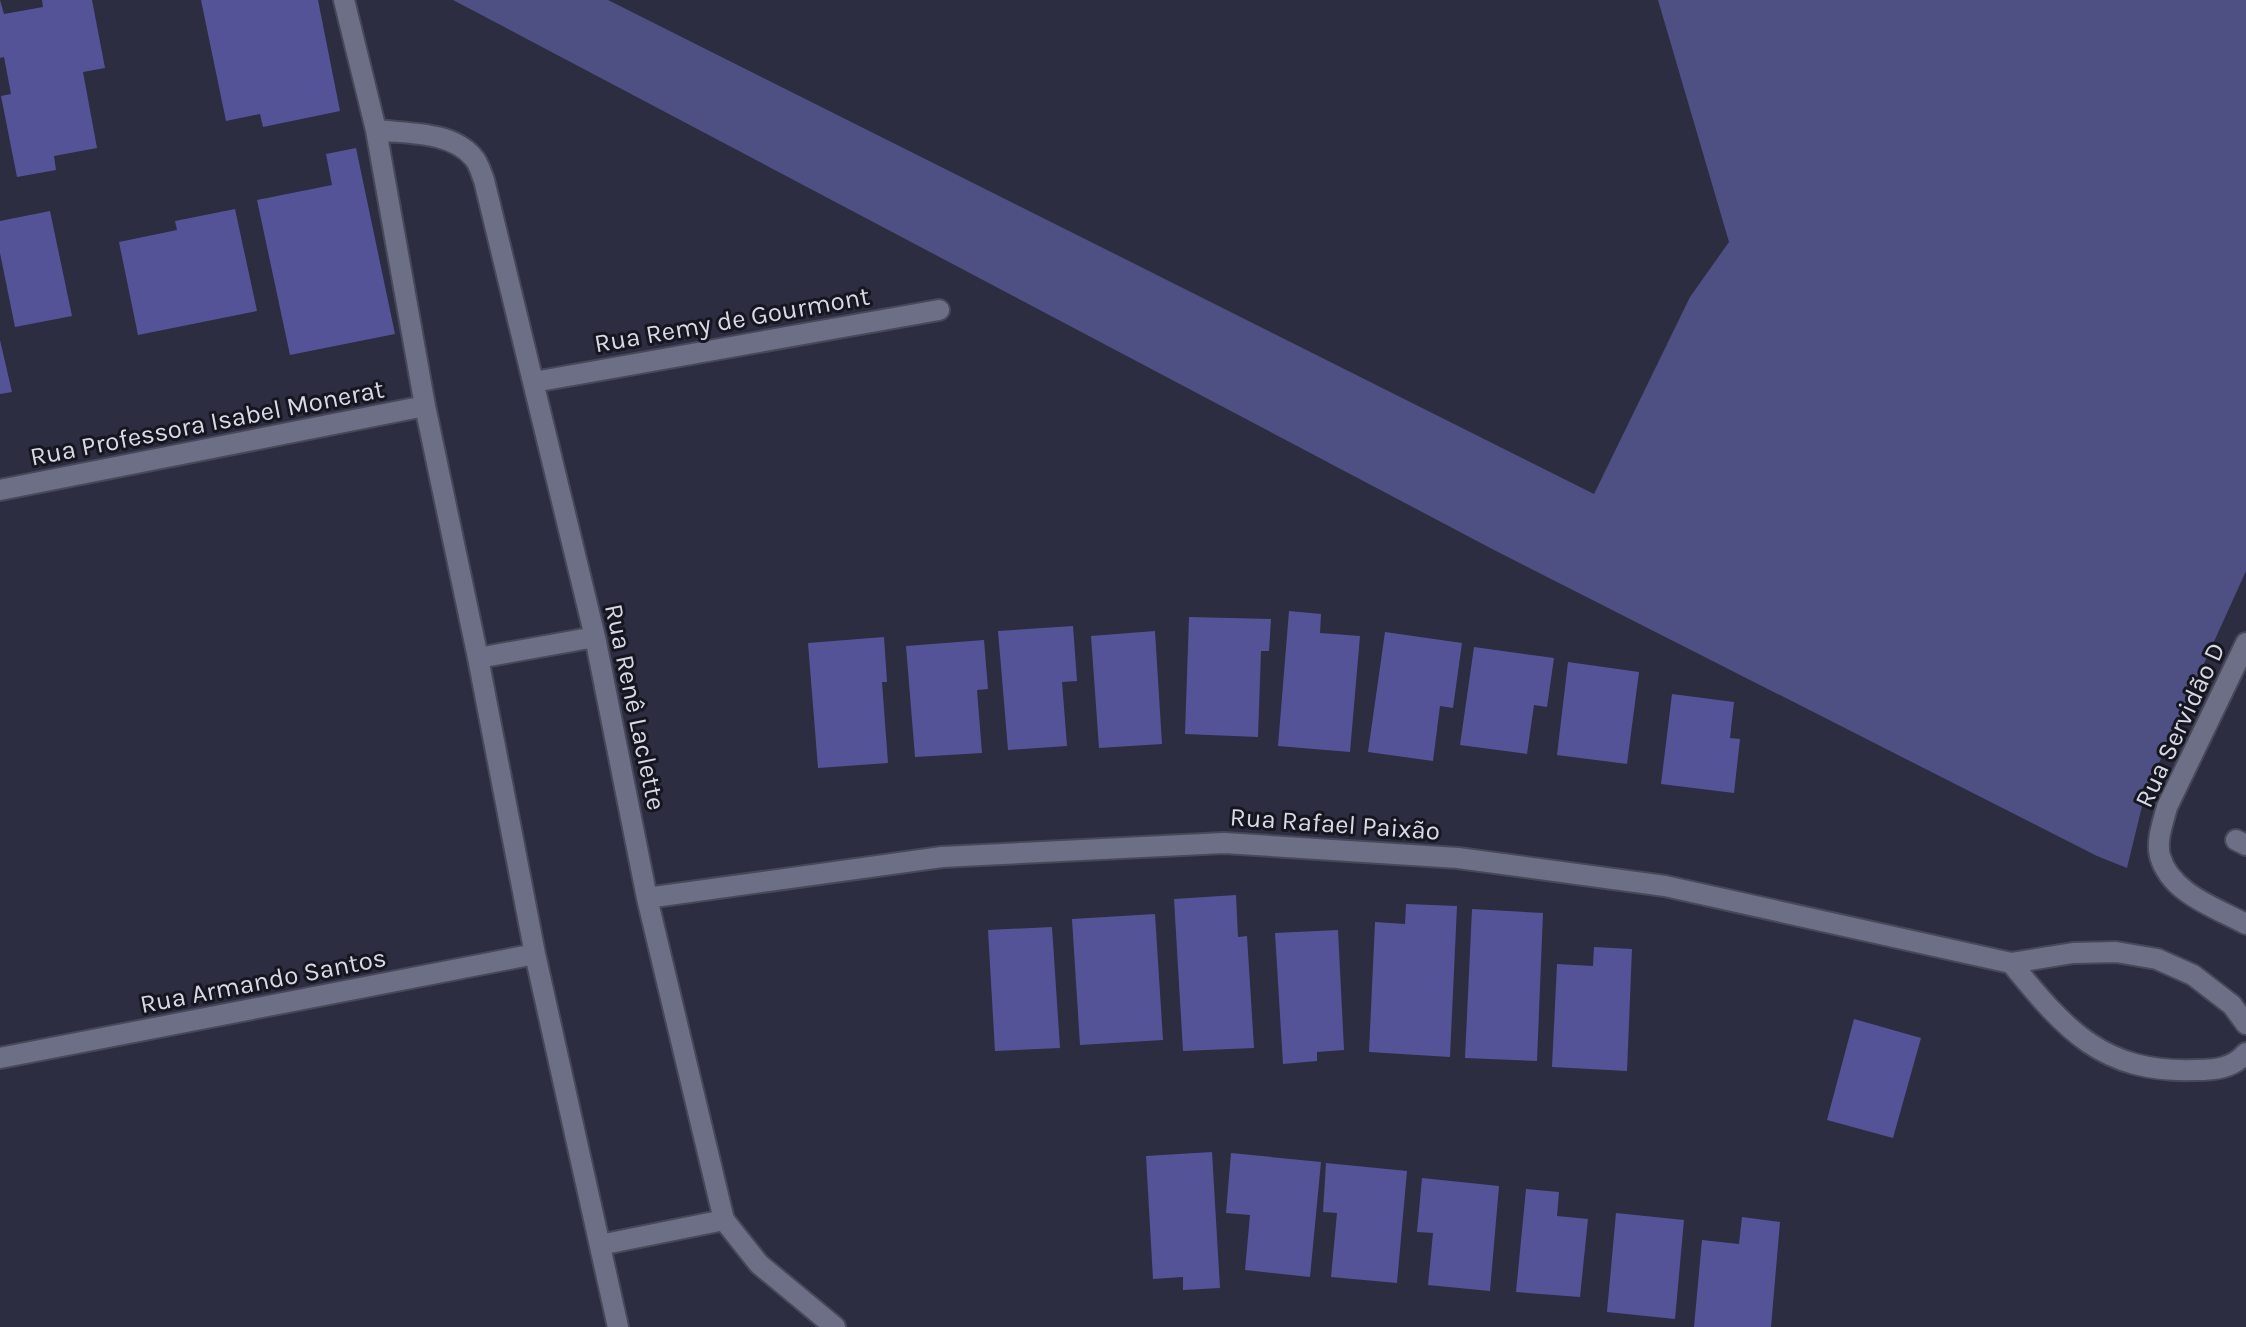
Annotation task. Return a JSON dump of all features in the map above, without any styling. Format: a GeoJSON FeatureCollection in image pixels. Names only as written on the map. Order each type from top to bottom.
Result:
{"type":"FeatureCollection","features":[{"type":"Feature","properties":{"kind":"street"},"geometry":{"type":"LineString","coordinates":[[345,0],[376,130],[425,406],[535,954],[618,1327]]}},
{"type":"Feature","properties":{"kind":"street","name":"Rua Renê Laclette"},"geometry":{"type":"LineString","coordinates":[[376,130],[456,142],[475,158],[484,180],[595,637],[647,898],[724,1220],[759,1264],[835,1327]]}},
{"type":"Feature","properties":{"kind":"street","name":"Rua Remy de Gourmont"},"geometry":{"type":"LineString","coordinates":[[534,382],[939,310]]}},
{"type":"Feature","properties":{"kind":"street","name":"Rua Professora Isabel Monerat"},"geometry":{"type":"LineString","coordinates":[[0,490],[425,406]]}},
{"type":"Feature","properties":{"kind":"street"},"geometry":{"type":"LineString","coordinates":[[478,658],[595,637]]}},
{"type":"Feature","properties":{"kind":"street","name":"Rua Servidão D"},"geometry":{"type":"LineString","coordinates":[[2246,643],[2167,807],[2160,834],[2160,855],[2169,875],[2189,894],[2246,924]]}},
{"type":"Feature","properties":{"kind":"street","name":"Rua Rafael Paixão"},"geometry":{"type":"LineString","coordinates":[[647,898],[942,857],[1224,843],[1458,858],[1665,886],[2011,963],[2073,953],[2116,952],[2157,959],[2193,975],[2232,1005],[2246,1024]]}},
{"type":"Feature","properties":{"kind":"street","name":"Rua Armando Santos"},"geometry":{"type":"LineString","coordinates":[[0,1058],[535,954]]}},
{"type":"Feature","properties":{"kind":"street"},"geometry":{"type":"LineString","coordinates":[[2011,963],[2054,1015],[2088,1043],[2127,1063],[2162,1071],[2220,1069],[2246,1053]]}},
{"type":"Feature","properties":{"kind":"street"},"geometry":{"type":"LineString","coordinates":[[600,1245],[724,1220]]}},
{"type":"Feature","properties":{"kind":"shaded area"},"geometry":{"type":"Polygon","coordinates":[[[453,0],[608,0],[1594,494],[1690,297],[1729,242],[1658,0],[2246,0],[2246,571],[2145,794],[2127,868],[2097,856],[1494,550],[453,0]]]}},
{"type":"Feature","properties":{"kind":"building"},"geometry":{"type":"Polygon","coordinates":[[[0,0],[4,14],[43,7],[42,0],[92,0],[105,68],[83,72],[97,148],[54,156],[56,170],[17,177],[1,96],[11,94],[4,57],[0,58],[0,0]]]}},
{"type":"Feature","properties":{"kind":"building"},"geometry":{"type":"Polygon","coordinates":[[[201,0],[318,0],[340,111],[263,127],[260,114],[226,121],[201,0]]]}},
{"type":"Feature","properties":{"kind":"building"},"geometry":{"type":"Polygon","coordinates":[[[356,148],[395,334],[290,355],[257,200],[332,185],[326,154],[356,148]]]}},
{"type":"Feature","properties":{"kind":"building"},"geometry":{"type":"Polygon","coordinates":[[[235,209],[257,311],[138,335],[119,242],[177,230],[175,221],[235,209]]]}},
{"type":"Feature","properties":{"kind":"building"},"geometry":{"type":"Polygon","coordinates":[[[50,211],[72,316],[15,327],[0,253],[0,221],[50,211]]]}},
{"type":"Feature","properties":{"kind":"building"},"geometry":{"type":"Polygon","coordinates":[[[0,340],[12,392],[0,394],[0,340]]]}},
{"type":"Feature","properties":{"kind":"building"},"geometry":{"type":"Polygon","coordinates":[[[1289,611],[1321,614],[1320,633],[1360,636],[1350,752],[1278,746],[1289,611]]]}},
{"type":"Feature","properties":{"kind":"building"},"geometry":{"type":"Polygon","coordinates":[[[1189,617],[1271,619],[1269,651],[1261,651],[1258,737],[1185,734],[1189,617]]]}},
{"type":"Feature","properties":{"kind":"building"},"geometry":{"type":"Polygon","coordinates":[[[1073,626],[1077,681],[1062,682],[1067,746],[1008,750],[998,631],[1073,626]]]}},
{"type":"Feature","properties":{"kind":"building"},"geometry":{"type":"Polygon","coordinates":[[[1155,631],[1162,744],[1099,748],[1091,636],[1155,631]]]}},
{"type":"Feature","properties":{"kind":"building"},"geometry":{"type":"Polygon","coordinates":[[[1385,632],[1462,643],[1453,708],[1440,706],[1433,761],[1368,752],[1385,632]]]}},
{"type":"Feature","properties":{"kind":"building"},"geometry":{"type":"Polygon","coordinates":[[[884,637],[887,682],[882,682],[888,763],[818,768],[808,643],[884,637]]]}},
{"type":"Feature","properties":{"kind":"building"},"geometry":{"type":"Polygon","coordinates":[[[984,640],[988,689],[977,690],[982,753],[915,757],[906,646],[984,640]]]}},
{"type":"Feature","properties":{"kind":"building"},"geometry":{"type":"Polygon","coordinates":[[[1474,647],[1554,658],[1547,707],[1534,705],[1527,754],[1460,745],[1474,647]]]}},
{"type":"Feature","properties":{"kind":"building"},"geometry":{"type":"Polygon","coordinates":[[[1568,662],[1639,672],[1627,764],[1557,755],[1568,662]]]}},
{"type":"Feature","properties":{"kind":"building"},"geometry":{"type":"Polygon","coordinates":[[[1672,694],[1734,702],[1730,738],[1740,739],[1734,793],[1661,784],[1672,694]]]}},
{"type":"Feature","properties":{"kind":"building"},"geometry":{"type":"Polygon","coordinates":[[[1236,895],[1238,937],[1247,936],[1254,1048],[1183,1051],[1174,899],[1236,895]]]}},
{"type":"Feature","properties":{"kind":"building"},"geometry":{"type":"Polygon","coordinates":[[[1406,904],[1457,906],[1450,1057],[1369,1052],[1375,922],[1405,924],[1406,904]]]}},
{"type":"Feature","properties":{"kind":"building"},"geometry":{"type":"Polygon","coordinates":[[[1472,909],[1543,913],[1537,1061],[1465,1058],[1472,909]]]}},
{"type":"Feature","properties":{"kind":"building"},"geometry":{"type":"Polygon","coordinates":[[[1155,914],[1163,1040],[1080,1045],[1072,919],[1155,914]]]}},
{"type":"Feature","properties":{"kind":"building"},"geometry":{"type":"Polygon","coordinates":[[[1052,927],[1060,1048],[995,1051],[988,930],[1052,927]]]}},
{"type":"Feature","properties":{"kind":"building"},"geometry":{"type":"Polygon","coordinates":[[[1338,930],[1344,1050],[1317,1052],[1317,1061],[1283,1064],[1275,933],[1338,930]]]}},
{"type":"Feature","properties":{"kind":"building"},"geometry":{"type":"Polygon","coordinates":[[[1594,947],[1632,949],[1627,1071],[1552,1067],[1557,964],[1593,966],[1594,947]]]}},
{"type":"Feature","properties":{"kind":"building"},"geometry":{"type":"Polygon","coordinates":[[[1854,1019],[1921,1038],[1893,1138],[1827,1120],[1854,1019]]]}},
{"type":"Feature","properties":{"kind":"building"},"geometry":{"type":"Polygon","coordinates":[[[1212,1152],[1220,1288],[1183,1290],[1183,1277],[1153,1279],[1146,1156],[1212,1152]]]}},
{"type":"Feature","properties":{"kind":"building"},"geometry":{"type":"Polygon","coordinates":[[[1231,1153],[1321,1162],[1310,1277],[1245,1270],[1250,1215],[1226,1213],[1231,1153]]]}},
{"type":"Feature","properties":{"kind":"building"},"geometry":{"type":"Polygon","coordinates":[[[1326,1163],[1407,1171],[1397,1283],[1331,1277],[1337,1213],[1323,1212],[1326,1163]]]}},
{"type":"Feature","properties":{"kind":"building"},"geometry":{"type":"Polygon","coordinates":[[[1422,1178],[1499,1186],[1490,1291],[1428,1285],[1433,1233],[1417,1232],[1422,1178]]]}},
{"type":"Feature","properties":{"kind":"building"},"geometry":{"type":"Polygon","coordinates":[[[1526,1189],[1559,1192],[1557,1216],[1588,1219],[1580,1297],[1516,1292],[1526,1189]]]}},
{"type":"Feature","properties":{"kind":"building"},"geometry":{"type":"Polygon","coordinates":[[[1616,1213],[1684,1220],[1675,1319],[1607,1312],[1616,1213]]]}},
{"type":"Feature","properties":{"kind":"building"},"geometry":{"type":"Polygon","coordinates":[[[1742,1217],[1780,1222],[1771,1327],[1694,1327],[1702,1240],[1739,1244],[1742,1217]]]}}]}
